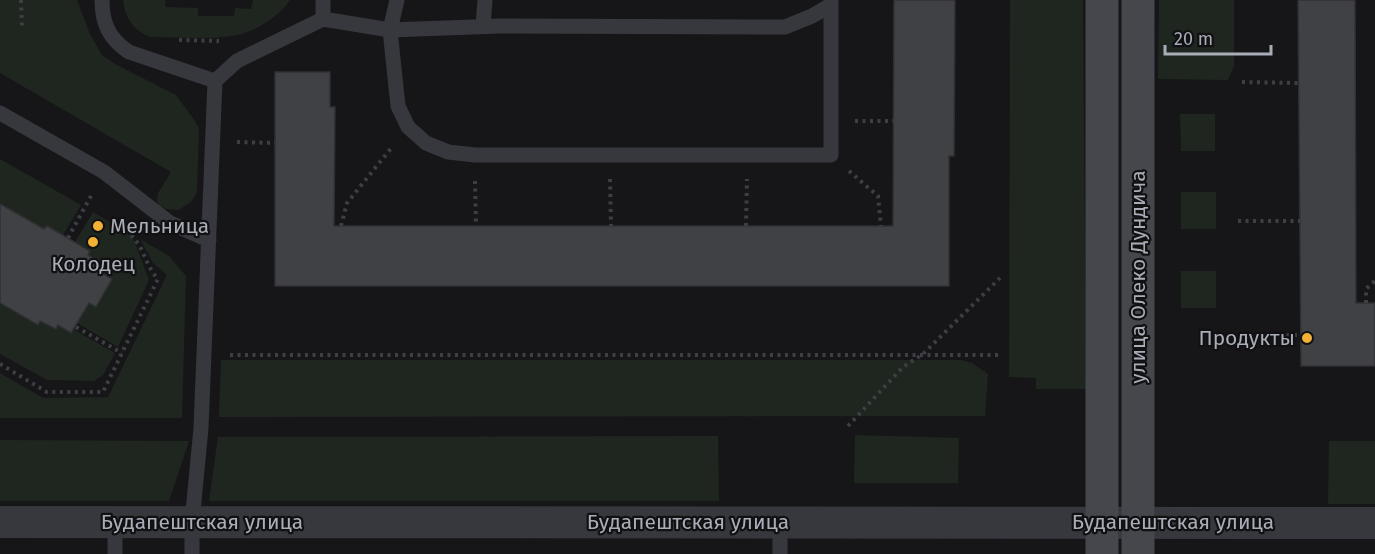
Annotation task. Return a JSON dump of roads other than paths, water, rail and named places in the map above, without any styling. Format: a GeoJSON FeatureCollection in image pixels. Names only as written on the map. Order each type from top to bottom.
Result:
{"type":"FeatureCollection","features":[{"type":"Feature","properties":{"kind":"street","name":"улица Олеко Дундича"},"geometry":{"type":"LineString","coordinates":[[1102,0],[1102,538]]}},
{"type":"Feature","properties":{"kind":"street","name":"улица Олеко Дундича"},"geometry":{"type":"LineString","coordinates":[[1138,0],[1138,538]]}},
{"type":"Feature","properties":{"kind":"street","name":"Будапештская улица"},"geometry":{"type":"LineString","coordinates":[[0,522],[780,522],[1138,538],[1375,522]]}},
{"type":"Feature","properties":{"kind":"lane"},"geometry":{"type":"LineString","coordinates":[[102,0],[105,26],[110,37],[118,45],[129,52],[215,81]]}},
{"type":"Feature","properties":{"kind":"lane"},"geometry":{"type":"LineString","coordinates":[[322,0],[323,19]]}},
{"type":"Feature","properties":{"kind":"lane"},"geometry":{"type":"LineString","coordinates":[[397,0],[390,30],[398,106],[408,127],[426,143],[448,152],[475,155],[831,154],[831,2]]}},
{"type":"Feature","properties":{"kind":"lane"},"geometry":{"type":"LineString","coordinates":[[483,26],[484,0]]}},
{"type":"Feature","properties":{"kind":"lane"},"geometry":{"type":"LineString","coordinates":[[192,554],[192,522],[201,428],[215,81],[237,61],[323,19],[390,30],[483,26],[785,27],[812,16],[831,2]]}},
{"type":"Feature","properties":{"kind":"lane"},"geometry":{"type":"LineString","coordinates":[[0,113],[104,172],[170,223],[208,240]]}},
{"type":"Feature","properties":{"kind":"lane"},"geometry":{"type":"LineString","coordinates":[[115,522],[115,554]]}},
{"type":"Feature","properties":{"kind":"lane"},"geometry":{"type":"LineString","coordinates":[[780,522],[780,554]]}},
{"type":"Feature","properties":{"kind":"place","name":"Мельница"},"geometry":{"type":"Point","coordinates":[98,226]}},
{"type":"Feature","properties":{"kind":"place","name":"Колодец"},"geometry":{"type":"Point","coordinates":[93,242]}},
{"type":"Feature","properties":{"kind":"place","name":"Продукты"},"geometry":{"type":"Point","coordinates":[1307,338]}}]}
